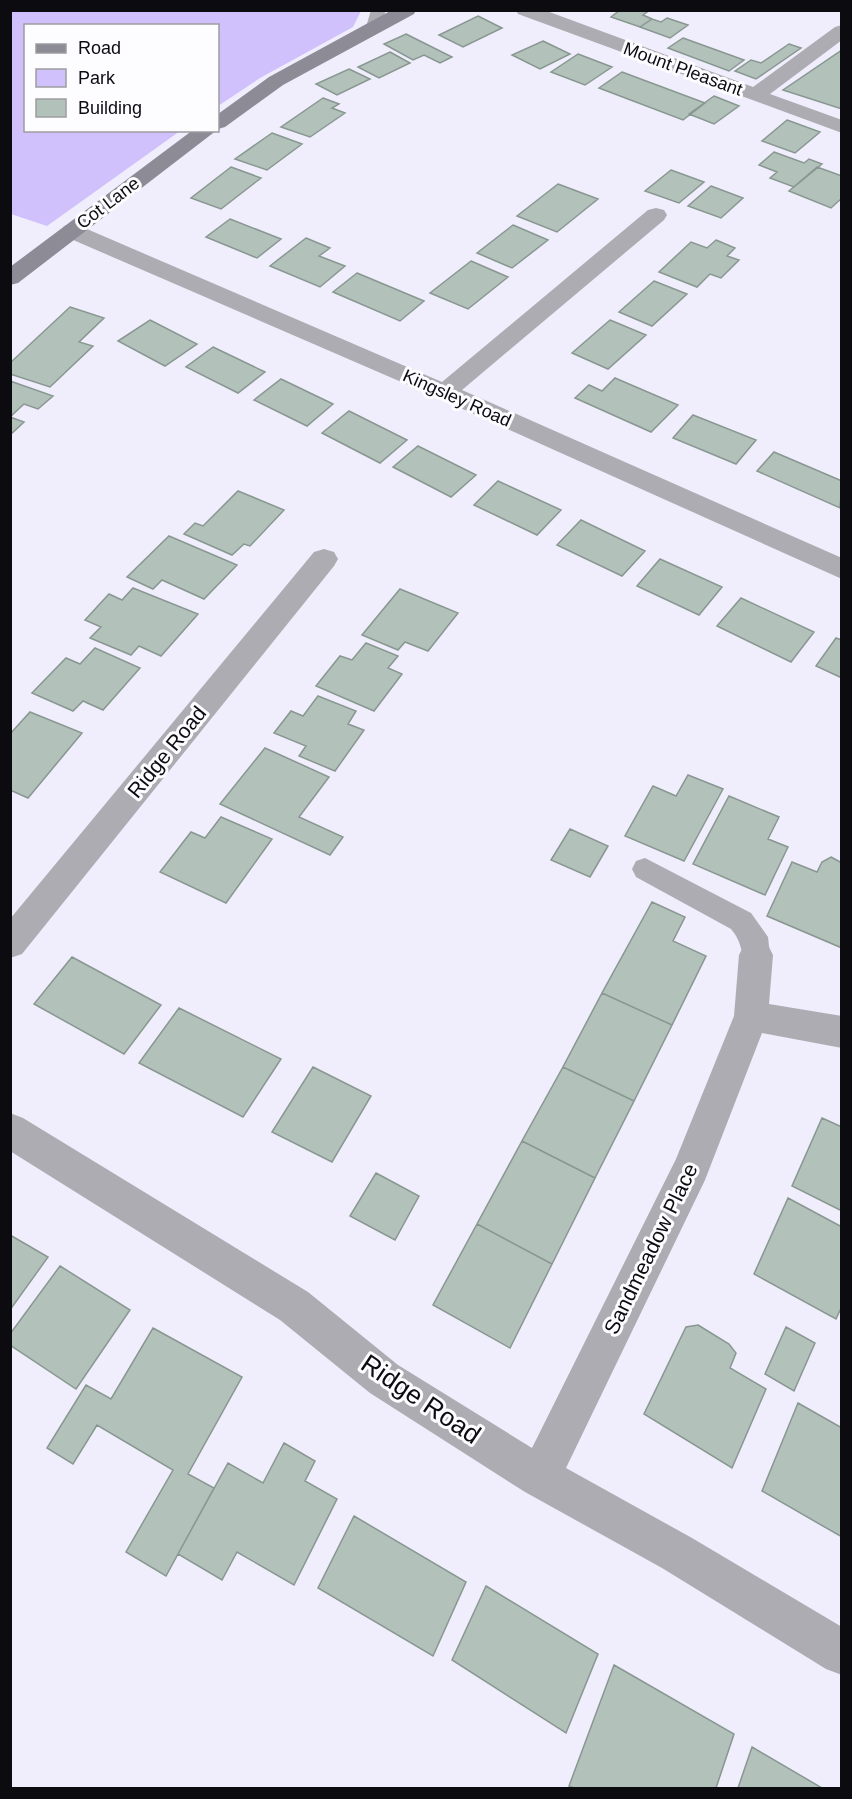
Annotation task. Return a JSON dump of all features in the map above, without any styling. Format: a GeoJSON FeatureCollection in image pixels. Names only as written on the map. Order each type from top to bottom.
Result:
{"type":"FeatureCollection","features":[{"type":"Feature","properties":{"kind":"street"},"geometry":{"type":"LineString","coordinates":[[219,122],[276,81],[377,19],[407,10]]}},
{"type":"Feature","properties":{"kind":"street","name":"Mount Pleasant"},"geometry":{"type":"LineString","coordinates":[[525,10],[842,127]]}},
{"type":"Feature","properties":{"kind":"street"},"geometry":{"type":"LineString","coordinates":[[755,95],[842,31]]}},
{"type":"Feature","properties":{"kind":"street","name":"Cot Lane"},"geometry":{"type":"LineString","coordinates":[[10,278],[204,132]]}},
{"type":"Feature","properties":{"kind":"street"},"geometry":{"type":"LineString","coordinates":[[445,392],[656,215]]}},
{"type":"Feature","properties":{"kind":"street","name":"Kingsley Road"},"geometry":{"type":"LineString","coordinates":[[72,231],[445,392],[842,569]]}},
{"type":"Feature","properties":{"kind":"street","name":"Ridge Road"},"geometry":{"type":"LineString","coordinates":[[10,944],[324,559]]}},
{"type":"Feature","properties":{"kind":"street","name":"Sandmeadow Place"},"geometry":{"type":"LineString","coordinates":[[540,1477],[692,1167],[751,1016],[756,955]]}},
{"type":"Feature","properties":{"kind":"street"},"geometry":{"type":"LineString","coordinates":[[751,1016],[841,1032]]}},
{"type":"Feature","properties":{"kind":"street","name":"Ridge Road"},"geometry":{"type":"LineString","coordinates":[[10,1130],[294,1306],[384,1379],[540,1477],[677,1553],[842,1653]]}},
{"type":"Feature","properties":{"kind":"lane"},"geometry":{"type":"LineString","coordinates":[[645,869],[741,921],[754,938],[756,955]]}},
{"type":"Feature","properties":{"kind":"green space"},"geometry":{"type":"Polygon","coordinates":[[[11,10],[361,10],[353,27],[260,78],[219,105],[219,24],[24,24],[24,132],[179,132],[47,226],[11,214],[11,10]]]}},
{"type":"Feature","properties":{"kind":"building"},"geometry":{"type":"Polygon","coordinates":[[[620,10],[650,10],[643,15],[652,19],[640,27],[611,17],[620,10]]]}},
{"type":"Feature","properties":{"kind":"building"},"geometry":{"type":"Polygon","coordinates":[[[478,16],[502,28],[463,47],[439,35],[478,16]]]}},
{"type":"Feature","properties":{"kind":"building"},"geometry":{"type":"Polygon","coordinates":[[[667,18],[688,25],[670,38],[640,27],[652,19],[661,22],[667,18]]]}},
{"type":"Feature","properties":{"kind":"building"},"geometry":{"type":"Polygon","coordinates":[[[406,34],[452,57],[440,63],[424,55],[413,60],[384,44],[406,34]]]}},
{"type":"Feature","properties":{"kind":"building"},"geometry":{"type":"Polygon","coordinates":[[[683,38],[744,60],[729,71],[668,48],[683,38]]]}},
{"type":"Feature","properties":{"kind":"building"},"geometry":{"type":"Polygon","coordinates":[[[543,41],[570,54],[540,69],[512,55],[543,41]]]}},
{"type":"Feature","properties":{"kind":"building"},"geometry":{"type":"Polygon","coordinates":[[[789,44],[801,48],[756,79],[735,71],[751,60],[761,63],[789,44]]]}},
{"type":"Feature","properties":{"kind":"building"},"geometry":{"type":"Polygon","coordinates":[[[842,50],[842,109],[783,90],[842,50]]]}},
{"type":"Feature","properties":{"kind":"building"},"geometry":{"type":"Polygon","coordinates":[[[390,52],[410,63],[379,78],[358,67],[390,52]]]}},
{"type":"Feature","properties":{"kind":"building"},"geometry":{"type":"Polygon","coordinates":[[[578,54],[612,67],[585,85],[551,72],[578,54]]]}},
{"type":"Feature","properties":{"kind":"building"},"geometry":{"type":"Polygon","coordinates":[[[349,69],[370,79],[337,95],[316,84],[349,69]]]}},
{"type":"Feature","properties":{"kind":"building"},"geometry":{"type":"Polygon","coordinates":[[[622,72],[705,103],[683,120],[599,88],[622,72]]]}},
{"type":"Feature","properties":{"kind":"building"},"geometry":{"type":"Polygon","coordinates":[[[714,96],[739,106],[714,124],[689,114],[714,96]]]}},
{"type":"Feature","properties":{"kind":"building"},"geometry":{"type":"Polygon","coordinates":[[[323,98],[339,104],[332,108],[345,113],[310,137],[281,127],[323,98]]]}},
{"type":"Feature","properties":{"kind":"building"},"geometry":{"type":"Polygon","coordinates":[[[787,120],[820,132],[795,153],[762,141],[787,120]]]}},
{"type":"Feature","properties":{"kind":"building"},"geometry":{"type":"Polygon","coordinates":[[[272,133],[302,144],[267,170],[235,159],[272,133]]]}},
{"type":"Feature","properties":{"kind":"building"},"geometry":{"type":"Polygon","coordinates":[[[774,152],[804,163],[809,159],[822,164],[794,187],[770,178],[777,172],[759,165],[774,152]]]}},
{"type":"Feature","properties":{"kind":"building"},"geometry":{"type":"Polygon","coordinates":[[[231,167],[261,178],[221,209],[191,198],[231,167]]]}},
{"type":"Feature","properties":{"kind":"building"},"geometry":{"type":"Polygon","coordinates":[[[817,167],[842,176],[842,198],[831,208],[789,191],[817,167]]]}},
{"type":"Feature","properties":{"kind":"building"},"geometry":{"type":"Polygon","coordinates":[[[671,170],[704,182],[679,203],[645,191],[671,170]]]}},
{"type":"Feature","properties":{"kind":"building"},"geometry":{"type":"Polygon","coordinates":[[[558,184],[598,199],[557,232],[517,216],[558,184]]]}},
{"type":"Feature","properties":{"kind":"building"},"geometry":{"type":"Polygon","coordinates":[[[711,186],[743,198],[721,218],[688,206],[711,186]]]}},
{"type":"Feature","properties":{"kind":"building"},"geometry":{"type":"Polygon","coordinates":[[[230,219],[281,239],[257,258],[206,237],[230,219]]]}},
{"type":"Feature","properties":{"kind":"building"},"geometry":{"type":"Polygon","coordinates":[[[513,225],[548,240],[512,268],[477,253],[513,225]]]}},
{"type":"Feature","properties":{"kind":"building"},"geometry":{"type":"Polygon","coordinates":[[[306,238],[330,248],[319,256],[345,266],[320,287],[270,266],[306,238]]]}},
{"type":"Feature","properties":{"kind":"building"},"geometry":{"type":"Polygon","coordinates":[[[716,240],[735,248],[727,256],[739,260],[721,278],[710,274],[697,287],[659,272],[691,242],[707,248],[716,240]]]}},
{"type":"Feature","properties":{"kind":"building"},"geometry":{"type":"Polygon","coordinates":[[[471,261],[508,277],[468,309],[430,293],[471,261]]]}},
{"type":"Feature","properties":{"kind":"building"},"geometry":{"type":"Polygon","coordinates":[[[357,273],[424,301],[400,321],[333,292],[357,273]]]}},
{"type":"Feature","properties":{"kind":"building"},"geometry":{"type":"Polygon","coordinates":[[[654,281],[687,294],[652,326],[619,312],[654,281]]]}},
{"type":"Feature","properties":{"kind":"building"},"geometry":{"type":"Polygon","coordinates":[[[70,307],[104,318],[79,342],[93,346],[50,387],[10,374],[10,363],[70,307]]]}},
{"type":"Feature","properties":{"kind":"building"},"geometry":{"type":"Polygon","coordinates":[[[150,320],[197,344],[165,366],[118,341],[150,320]]]}},
{"type":"Feature","properties":{"kind":"building"},"geometry":{"type":"Polygon","coordinates":[[[610,320],[646,335],[608,369],[572,353],[610,320]]]}},
{"type":"Feature","properties":{"kind":"building"},"geometry":{"type":"Polygon","coordinates":[[[213,347],[265,372],[238,393],[186,367],[213,347]]]}},
{"type":"Feature","properties":{"kind":"building"},"geometry":{"type":"Polygon","coordinates":[[[615,378],[678,405],[651,432],[575,398],[589,385],[602,391],[615,378]]]}},
{"type":"Feature","properties":{"kind":"building"},"geometry":{"type":"Polygon","coordinates":[[[281,379],[333,404],[307,426],[254,400],[281,379]]]}},
{"type":"Feature","properties":{"kind":"building"},"geometry":{"type":"Polygon","coordinates":[[[10,381],[53,396],[38,409],[24,404],[10,417],[10,381]]]}},
{"type":"Feature","properties":{"kind":"building"},"geometry":{"type":"Polygon","coordinates":[[[349,411],[407,440],[380,463],[322,433],[349,411]]]}},
{"type":"Feature","properties":{"kind":"building"},"geometry":{"type":"Polygon","coordinates":[[[693,415],[756,440],[736,464],[673,438],[693,415]]]}},
{"type":"Feature","properties":{"kind":"building"},"geometry":{"type":"Polygon","coordinates":[[[10,417],[24,422],[10,435],[10,417]]]}},
{"type":"Feature","properties":{"kind":"building"},"geometry":{"type":"Polygon","coordinates":[[[418,446],[476,475],[451,497],[393,467],[418,446]]]}},
{"type":"Feature","properties":{"kind":"building"},"geometry":{"type":"Polygon","coordinates":[[[774,452],[842,481],[840,508],[757,471],[774,452]]]}},
{"type":"Feature","properties":{"kind":"building"},"geometry":{"type":"Polygon","coordinates":[[[498,481],[561,510],[537,535],[474,505],[498,481]]]}},
{"type":"Feature","properties":{"kind":"building"},"geometry":{"type":"Polygon","coordinates":[[[238,491],[284,510],[250,546],[244,544],[232,555],[184,534],[195,523],[203,526],[238,491]]]}},
{"type":"Feature","properties":{"kind":"building"},"geometry":{"type":"Polygon","coordinates":[[[581,520],[645,551],[622,576],[557,545],[581,520]]]}},
{"type":"Feature","properties":{"kind":"building"},"geometry":{"type":"Polygon","coordinates":[[[169,536],[237,565],[204,599],[162,580],[153,589],[127,577],[169,536]]]}},
{"type":"Feature","properties":{"kind":"building"},"geometry":{"type":"Polygon","coordinates":[[[660,559],[722,587],[699,615],[637,586],[660,559]]]}},
{"type":"Feature","properties":{"kind":"building"},"geometry":{"type":"Polygon","coordinates":[[[133,588],[198,614],[161,656],[139,646],[131,655],[90,638],[101,627],[85,620],[109,594],[122,600],[133,588]]]}},
{"type":"Feature","properties":{"kind":"building"},"geometry":{"type":"Polygon","coordinates":[[[400,589],[458,613],[428,651],[405,642],[398,650],[362,635],[400,589]]]}},
{"type":"Feature","properties":{"kind":"building"},"geometry":{"type":"Polygon","coordinates":[[[741,598],[814,632],[791,662],[717,626],[741,598]]]}},
{"type":"Feature","properties":{"kind":"building"},"geometry":{"type":"Polygon","coordinates":[[[836,638],[842,640],[842,678],[816,666],[836,638]]]}},
{"type":"Feature","properties":{"kind":"building"},"geometry":{"type":"Polygon","coordinates":[[[366,643],[398,656],[388,668],[402,674],[374,711],[316,686],[340,656],[352,660],[366,643]]]}},
{"type":"Feature","properties":{"kind":"building"},"geometry":{"type":"Polygon","coordinates":[[[95,648],[140,668],[103,710],[83,701],[73,711],[32,693],[66,658],[80,664],[95,648]]]}},
{"type":"Feature","properties":{"kind":"building"},"geometry":{"type":"Polygon","coordinates":[[[318,696],[356,711],[348,724],[364,730],[335,771],[299,756],[306,746],[274,733],[291,711],[303,716],[318,696]]]}},
{"type":"Feature","properties":{"kind":"building"},"geometry":{"type":"Polygon","coordinates":[[[30,712],[82,733],[28,798],[10,790],[10,734],[30,712]]]}},
{"type":"Feature","properties":{"kind":"building"},"geometry":{"type":"Polygon","coordinates":[[[265,748],[329,777],[299,817],[343,837],[330,855],[220,804],[265,748]]]}},
{"type":"Feature","properties":{"kind":"building"},"geometry":{"type":"Polygon","coordinates":[[[688,775],[723,789],[684,861],[625,836],[653,786],[676,796],[688,775]]]}},
{"type":"Feature","properties":{"kind":"building"},"geometry":{"type":"Polygon","coordinates":[[[729,796],[779,817],[768,839],[788,847],[765,895],[693,864],[729,796]]]}},
{"type":"Feature","properties":{"kind":"building"},"geometry":{"type":"Polygon","coordinates":[[[221,817],[272,839],[226,903],[160,872],[191,832],[205,838],[221,817]]]}},
{"type":"Feature","properties":{"kind":"building"},"geometry":{"type":"Polygon","coordinates":[[[570,829],[608,846],[590,877],[551,860],[570,829]]]}},
{"type":"Feature","properties":{"kind":"building"},"geometry":{"type":"Polygon","coordinates":[[[831,857],[842,863],[842,948],[767,916],[792,862],[817,872],[822,862],[831,857]]]}},
{"type":"Feature","properties":{"kind":"building"},"geometry":{"type":"Polygon","coordinates":[[[652,902],[685,917],[673,941],[706,956],[672,1025],[602,993],[652,902]]]}},
{"type":"Feature","properties":{"kind":"building"},"geometry":{"type":"Polygon","coordinates":[[[72,957],[161,1005],[124,1054],[34,1004],[72,957]]]}},
{"type":"Feature","properties":{"kind":"building"},"geometry":{"type":"Polygon","coordinates":[[[602,993],[672,1025],[634,1101],[563,1067],[602,993]]]}},
{"type":"Feature","properties":{"kind":"building"},"geometry":{"type":"Polygon","coordinates":[[[179,1008],[281,1059],[243,1117],[139,1063],[179,1008]]]}},
{"type":"Feature","properties":{"kind":"building"},"geometry":{"type":"Polygon","coordinates":[[[313,1067],[371,1096],[332,1162],[272,1132],[313,1067]]]}},
{"type":"Feature","properties":{"kind":"building"},"geometry":{"type":"Polygon","coordinates":[[[563,1067],[634,1101],[595,1178],[522,1141],[563,1067]]]}},
{"type":"Feature","properties":{"kind":"building"},"geometry":{"type":"Polygon","coordinates":[[[822,1118],[842,1127],[842,1211],[792,1186],[822,1118]]]}},
{"type":"Feature","properties":{"kind":"building"},"geometry":{"type":"Polygon","coordinates":[[[522,1141],[595,1178],[552,1264],[477,1224],[522,1141]]]}},
{"type":"Feature","properties":{"kind":"building"},"geometry":{"type":"Polygon","coordinates":[[[376,1173],[419,1196],[395,1240],[350,1216],[376,1173]]]}},
{"type":"Feature","properties":{"kind":"building"},"geometry":{"type":"Polygon","coordinates":[[[788,1198],[842,1227],[842,1306],[836,1319],[754,1274],[788,1198]]]}},
{"type":"Feature","properties":{"kind":"building"},"geometry":{"type":"Polygon","coordinates":[[[477,1224],[552,1264],[510,1348],[433,1305],[477,1224]]]}},
{"type":"Feature","properties":{"kind":"building"},"geometry":{"type":"Polygon","coordinates":[[[10,1235],[48,1257],[10,1310],[10,1235]]]}},
{"type":"Feature","properties":{"kind":"building"},"geometry":{"type":"Polygon","coordinates":[[[60,1266],[130,1310],[76,1389],[10,1345],[10,1334],[60,1266]]]}},
{"type":"Feature","properties":{"kind":"building"},"geometry":{"type":"Polygon","coordinates":[[[698,1325],[729,1344],[736,1353],[730,1368],[766,1389],[732,1468],[644,1414],[686,1327],[698,1325]]]}},
{"type":"Feature","properties":{"kind":"building"},"geometry":{"type":"Polygon","coordinates":[[[786,1327],[815,1343],[794,1391],[765,1374],[786,1327]]]}},
{"type":"Feature","properties":{"kind":"building"},"geometry":{"type":"Polygon","coordinates":[[[153,1328],[242,1377],[188,1474],[214,1488],[166,1576],[126,1552],[173,1470],[97,1425],[73,1464],[47,1448],[86,1385],[111,1399],[153,1328]]]}},
{"type":"Feature","properties":{"kind":"building"},"geometry":{"type":"Polygon","coordinates":[[[798,1403],[842,1428],[842,1537],[762,1491],[798,1403]]]}},
{"type":"Feature","properties":{"kind":"building"},"geometry":{"type":"Polygon","coordinates":[[[284,1443],[315,1461],[305,1481],[337,1499],[294,1585],[237,1552],[222,1580],[178,1554],[228,1463],[263,1483],[284,1443]]]}},
{"type":"Feature","properties":{"kind":"building"},"geometry":{"type":"Polygon","coordinates":[[[354,1516],[466,1582],[433,1656],[318,1588],[354,1516]]]}},
{"type":"Feature","properties":{"kind":"building"},"geometry":{"type":"Polygon","coordinates":[[[486,1586],[598,1654],[566,1733],[452,1660],[486,1586]]]}},
{"type":"Feature","properties":{"kind":"building"},"geometry":{"type":"Polygon","coordinates":[[[614,1665],[734,1734],[716,1788],[574,1788],[569,1786],[614,1665]]]}},
{"type":"Feature","properties":{"kind":"building"},"geometry":{"type":"Polygon","coordinates":[[[752,1747],[822,1788],[738,1788],[752,1747]]]}}]}
